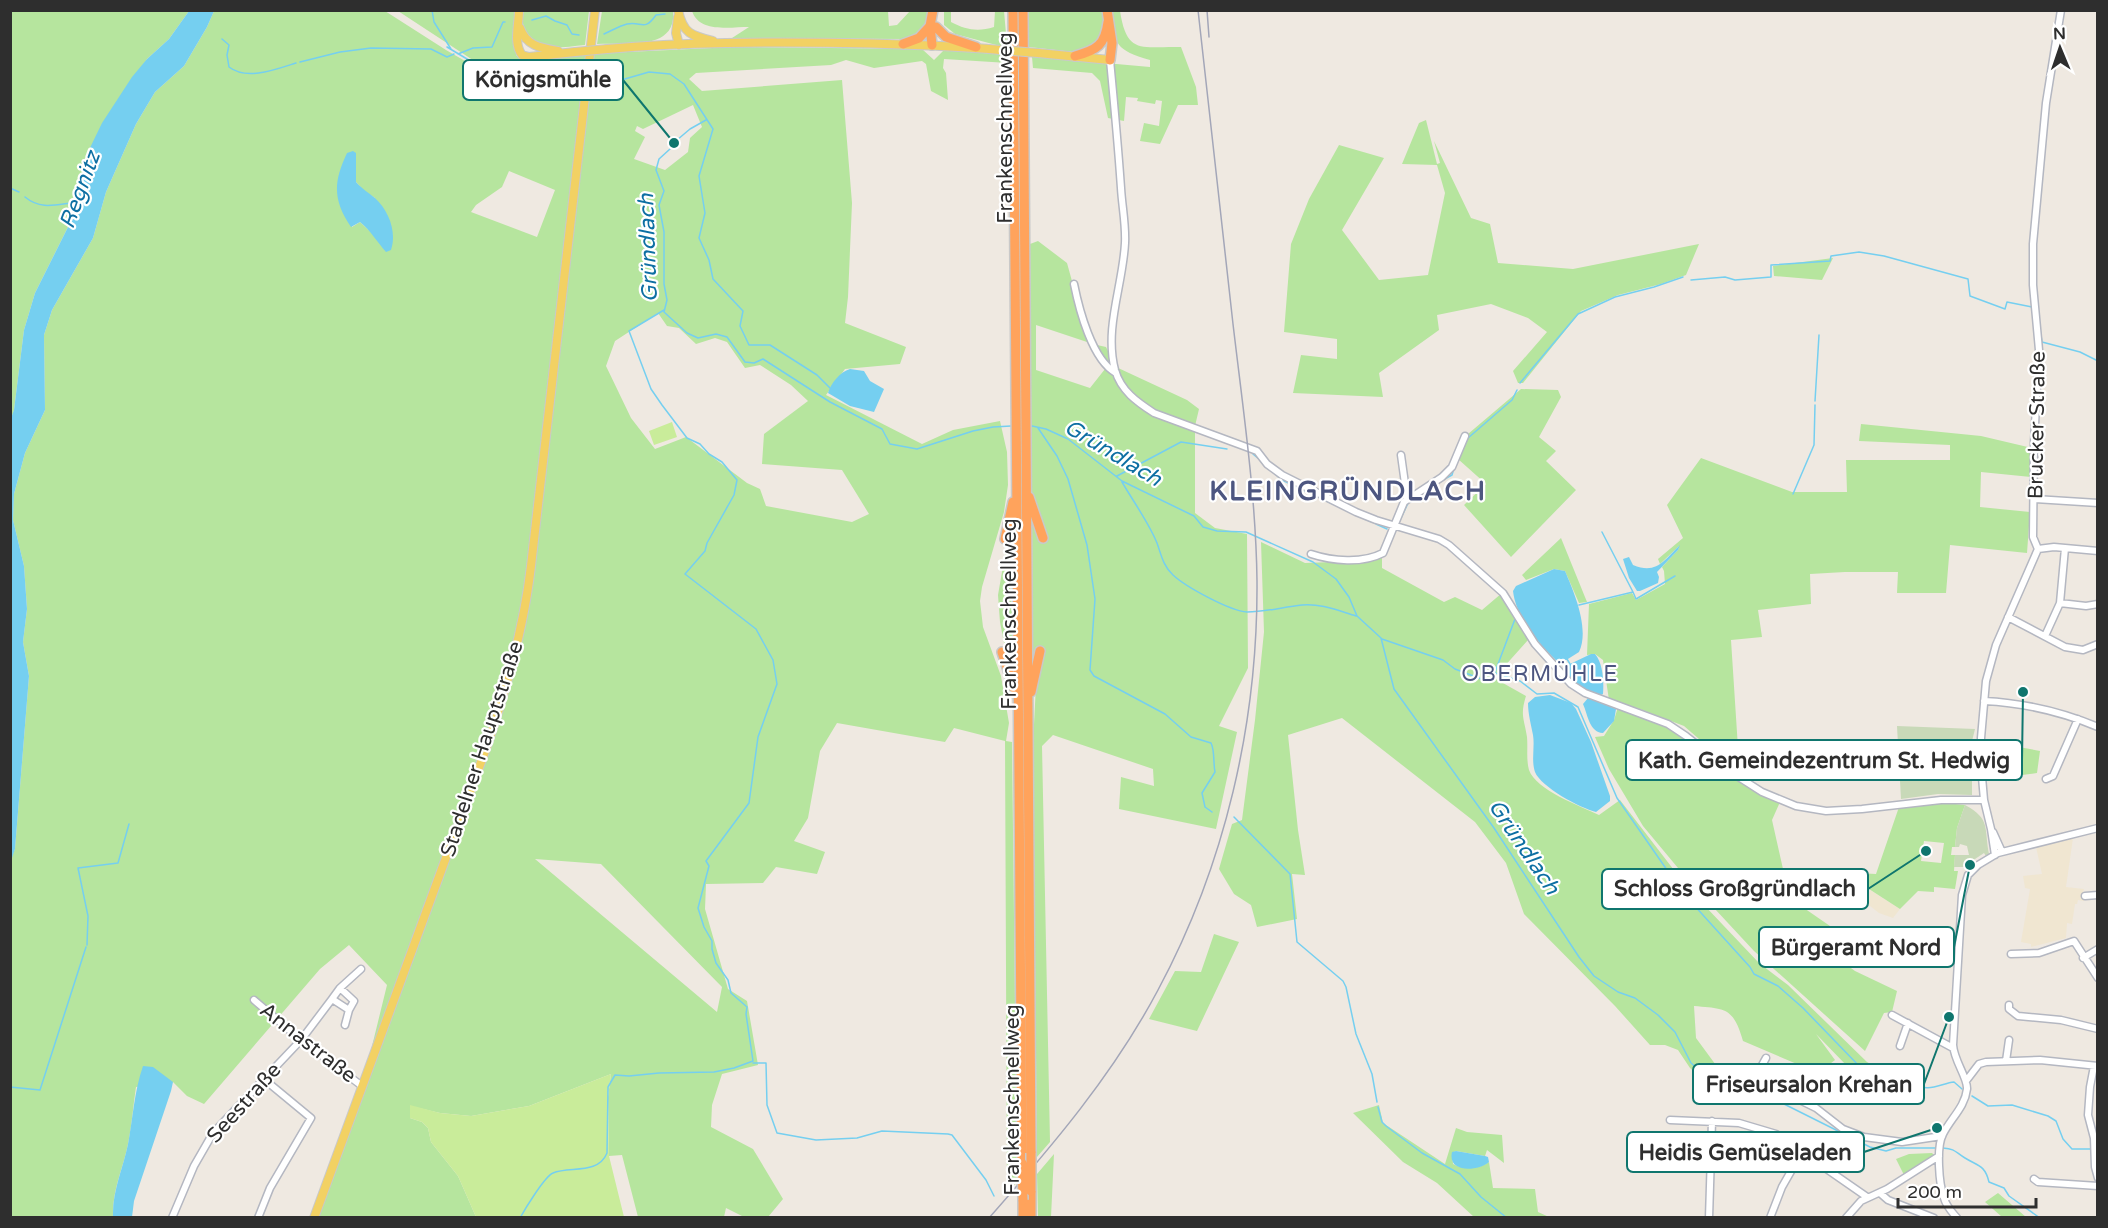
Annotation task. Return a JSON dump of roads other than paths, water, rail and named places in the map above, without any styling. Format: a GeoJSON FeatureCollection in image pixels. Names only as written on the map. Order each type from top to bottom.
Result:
{"type":"FeatureCollection","features":[{"type":"Feature","properties":{"kind":"highway","name":"Frankenschnellweg"},"geometry":{"type":"LineString","coordinates":[[1013,10],[1031,1218]]}},
{"type":"Feature","properties":{"kind":"highway","name":"Frankenschnellweg"},"geometry":{"type":"LineString","coordinates":[[1021,478],[1023,10]]}},
{"type":"Feature","properties":{"kind":"highway"},"geometry":{"type":"LineString","coordinates":[[1107,10],[1112,43],[1109,60]]}},
{"type":"Feature","properties":{"kind":"highway"},"geometry":{"type":"LineString","coordinates":[[933,11],[933,45]]}},
{"type":"Feature","properties":{"kind":"highway"},"geometry":{"type":"LineString","coordinates":[[1108,22],[1105,38],[1109,60]]}},
{"type":"Feature","properties":{"kind":"highway"},"geometry":{"type":"LineString","coordinates":[[903,44],[919,38],[933,27]]}},
{"type":"Feature","properties":{"kind":"highway"},"geometry":{"type":"LineString","coordinates":[[933,27],[946,37],[976,47]]}},
{"type":"Feature","properties":{"kind":"highway"},"geometry":{"type":"LineString","coordinates":[[1075,56],[1097,48],[1105,38]]}},
{"type":"Feature","properties":{"kind":"highway"},"geometry":{"type":"LineString","coordinates":[[1021,478],[1042,538]]}},
{"type":"Feature","properties":{"kind":"highway"},"geometry":{"type":"LineString","coordinates":[[1005,539],[1021,478]]}},
{"type":"Feature","properties":{"kind":"highway"},"geometry":{"type":"LineString","coordinates":[[1023,713],[1040,651]]}},
{"type":"Feature","properties":{"kind":"highway"},"geometry":{"type":"LineString","coordinates":[[1002,652],[1023,713]]}},
{"type":"Feature","properties":{"kind":"highway","name":"Frankenschnellweg"},"geometry":{"type":"LineString","coordinates":[[1023,713],[1023,1218]]}},
{"type":"Feature","properties":{"kind":"main road"},"geometry":{"type":"LineString","coordinates":[[519,10],[518,48],[522,55],[529,57],[575,51],[727,43],[933,45],[1109,60]]}},
{"type":"Feature","properties":{"kind":"main road","name":"Stadelner Hauptstraße"},"geometry":{"type":"LineString","coordinates":[[314,1218],[488,743],[517,649],[528,594],[596,10]]}},
{"type":"Feature","properties":{"kind":"main road"},"geometry":{"type":"LineString","coordinates":[[678,11],[679,26],[676,40],[679,45]]}},
{"type":"Feature","properties":{"kind":"main road"},"geometry":{"type":"LineString","coordinates":[[519,26],[524,38],[530,43],[546,49],[565,52]]}},
{"type":"Feature","properties":{"kind":"main road"},"geometry":{"type":"LineString","coordinates":[[679,26],[697,37],[727,43]]}},
{"type":"Feature","properties":{"kind":"main road"},"geometry":{"type":"LineString","coordinates":[[658,46],[679,26]]}},
{"type":"Feature","properties":{"kind":"street","name":"Brucker Straße"},"geometry":{"type":"LineString","coordinates":[[2038,549],[2033,537],[2034,443],[2039,350],[2032,244],[2046,103],[2061,10]]}},
{"type":"Feature","properties":{"kind":"street"},"geometry":{"type":"LineString","coordinates":[[1109,60],[1125,242],[1122,277],[1112,335],[1112,356],[1116,373],[1126,392],[1154,413],[1257,452],[1267,464],[1282,475],[1356,512],[1439,539],[1449,545],[1503,593],[1535,644],[1571,684],[1585,693],[1668,724],[1762,792],[1796,806],[1826,811],[1941,800],[1984,800]]}},
{"type":"Feature","properties":{"kind":"street"},"geometry":{"type":"LineString","coordinates":[[1074,284],[1081,317],[1094,345],[1109,369],[1116,373]]}},
{"type":"Feature","properties":{"kind":"street"},"geometry":{"type":"LineString","coordinates":[[1311,554],[1335,560],[1378,556],[1386,549],[1393,525],[1407,498],[1442,477],[1452,467],[1465,436]]}},
{"type":"Feature","properties":{"kind":"street"},"geometry":{"type":"LineString","coordinates":[[1401,455],[1407,498]]}},
{"type":"Feature","properties":{"kind":"street"},"geometry":{"type":"LineString","coordinates":[[2035,499],[2097,503]]}},
{"type":"Feature","properties":{"kind":"street"},"geometry":{"type":"LineString","coordinates":[[2045,636],[2060,603],[2065,548]]}},
{"type":"Feature","properties":{"kind":"street"},"geometry":{"type":"LineString","coordinates":[[1998,853],[1984,800],[1981,748],[1984,701],[1994,649],[2023,586],[2031,560],[2038,549],[2065,548],[2097,551]]}},
{"type":"Feature","properties":{"kind":"street"},"geometry":{"type":"LineString","coordinates":[[2060,603],[2086,606],[2097,604]]}},
{"type":"Feature","properties":{"kind":"street"},"geometry":{"type":"LineString","coordinates":[[2008,617],[2065,647],[2077,650],[2097,644]]}},
{"type":"Feature","properties":{"kind":"street"},"geometry":{"type":"LineString","coordinates":[[1984,701],[2031,705],[2061,712],[2097,727]]}},
{"type":"Feature","properties":{"kind":"street"},"geometry":{"type":"LineString","coordinates":[[2046,779],[2053,776],[2078,719]]}},
{"type":"Feature","properties":{"kind":"street"},"geometry":{"type":"LineString","coordinates":[[1956,1217],[1944,1198],[1939,1155],[1941,1138],[1960,1108],[1967,1090],[1966,1081],[1953,1048],[1963,889],[1966,878],[1972,870],[1998,853],[2097,828]]}},
{"type":"Feature","properties":{"kind":"street"},"geometry":{"type":"LineString","coordinates":[[2085,896],[2097,895]]}},
{"type":"Feature","properties":{"kind":"street"},"geometry":{"type":"LineString","coordinates":[[2011,954],[2039,953],[2074,941],[2097,978]]}},
{"type":"Feature","properties":{"kind":"street"},"geometry":{"type":"LineString","coordinates":[[2083,958],[2097,949]]}},
{"type":"Feature","properties":{"kind":"street","name":"Seestraße"},"geometry":{"type":"LineString","coordinates":[[172,1218],[194,1166],[209,1139],[224,1120],[265,1080],[301,1040],[340,988],[361,969]]}},
{"type":"Feature","properties":{"kind":"street"},"geometry":{"type":"LineString","coordinates":[[340,988],[354,1001],[345,1025]]}},
{"type":"Feature","properties":{"kind":"street"},"geometry":{"type":"LineString","coordinates":[[332,999],[349,1010]]}},
{"type":"Feature","properties":{"kind":"street","name":"Annastraße"},"geometry":{"type":"LineString","coordinates":[[254,1000],[301,1040],[362,1086]]}},
{"type":"Feature","properties":{"kind":"street"},"geometry":{"type":"LineString","coordinates":[[2009,1005],[2009,1009],[2019,1016],[2061,1020],[2097,1029]]}},
{"type":"Feature","properties":{"kind":"street"},"geometry":{"type":"LineString","coordinates":[[1892,1015],[1953,1048]]}},
{"type":"Feature","properties":{"kind":"street"},"geometry":{"type":"LineString","coordinates":[[1900,1046],[1908,1023]]}},
{"type":"Feature","properties":{"kind":"street"},"geometry":{"type":"LineString","coordinates":[[2006,1061],[2008,1040]]}},
{"type":"Feature","properties":{"kind":"street"},"geometry":{"type":"LineString","coordinates":[[1766,1058],[1755,1078],[1816,1108],[1843,1129],[1864,1137],[1902,1142],[1941,1138]]}},
{"type":"Feature","properties":{"kind":"street"},"geometry":{"type":"LineString","coordinates":[[1966,1081],[1979,1064],[2052,1060],[2096,1066],[2090,1087],[2088,1115],[2094,1138],[2097,1178]]}},
{"type":"Feature","properties":{"kind":"street"},"geometry":{"type":"LineString","coordinates":[[258,1218],[270,1188],[311,1118],[265,1080]]}},
{"type":"Feature","properties":{"kind":"street"},"geometry":{"type":"LineString","coordinates":[[1670,1120],[1739,1123],[1776,1134],[1866,1197]]}},
{"type":"Feature","properties":{"kind":"street"},"geometry":{"type":"LineString","coordinates":[[1709,1218],[1712,1121]]}},
{"type":"Feature","properties":{"kind":"street"},"geometry":{"type":"LineString","coordinates":[[1770,1218],[1782,1187],[1802,1152]]}},
{"type":"Feature","properties":{"kind":"street"},"geometry":{"type":"LineString","coordinates":[[1846,1218],[1856,1204],[1866,1197],[1880,1193],[1939,1155]]}},
{"type":"Feature","properties":{"kind":"street"},"geometry":{"type":"LineString","coordinates":[[2034,1179],[2038,1182],[2097,1186]]}},
{"type":"Feature","properties":{"kind":"street"},"geometry":{"type":"LineString","coordinates":[[1880,1193],[1888,1200],[1934,1218]]}},
{"type":"Feature","properties":{"kind":"water","name":"Regnitz"},"geometry":{"type":"Polygon","coordinates":[[[189,11],[214,11],[184,66],[155,92],[136,124],[106,192],[93,238],[52,310],[44,335],[45,410],[25,453],[14,494],[13,520],[24,566],[27,609],[23,642],[29,676],[15,849],[11,861],[10,421],[14,410],[24,330],[35,293],[74,215],[88,152],[102,123],[132,77],[147,59],[169,39],[189,11]]]}},
{"type":"Feature","properties":{"kind":"water"},"geometry":{"type":"Polygon","coordinates":[[[353,151],[356,153],[356,182],[380,203],[388,215],[393,243],[391,250],[386,252],[360,222],[351,227],[338,200],[339,173],[347,153],[353,151]]]}},
{"type":"Feature","properties":{"kind":"water"},"geometry":{"type":"Polygon","coordinates":[[[850,369],[864,371],[870,381],[884,389],[874,412],[850,406],[828,393],[836,378],[850,369]]]}},
{"type":"Feature","properties":{"kind":"water"},"geometry":{"type":"Polygon","coordinates":[[[1680,545],[1657,572],[1658,583],[1637,591],[1629,578],[1623,559],[1629,557],[1633,565],[1641,568],[1654,567],[1664,561],[1680,545]]]}},
{"type":"Feature","properties":{"kind":"water"},"geometry":{"type":"Polygon","coordinates":[[[1554,569],[1565,571],[1580,611],[1583,633],[1579,652],[1560,664],[1530,631],[1519,611],[1513,591],[1516,586],[1554,569]]]}},
{"type":"Feature","properties":{"kind":"water"},"geometry":{"type":"Polygon","coordinates":[[[1595,654],[1601,667],[1603,694],[1601,695],[1577,686],[1562,671],[1570,664],[1595,654]]]}},
{"type":"Feature","properties":{"kind":"water"},"geometry":{"type":"Polygon","coordinates":[[[1550,695],[1571,703],[1591,742],[1610,796],[1610,801],[1596,812],[1562,796],[1545,784],[1535,772],[1528,703],[1535,697],[1550,695]]]}},
{"type":"Feature","properties":{"kind":"water"},"geometry":{"type":"Polygon","coordinates":[[[1588,698],[1616,709],[1614,721],[1603,733],[1595,730],[1590,722],[1583,704],[1588,698]]]}},
{"type":"Feature","properties":{"kind":"water"},"geometry":{"type":"Polygon","coordinates":[[[143,1066],[153,1067],[173,1082],[134,1201],[132,1217],[113,1217],[116,1189],[128,1144],[143,1066]]]}},
{"type":"Feature","properties":{"kind":"water"},"geometry":{"type":"Polygon","coordinates":[[[1452,1152],[1488,1157],[1489,1162],[1472,1169],[1459,1167],[1452,1159],[1452,1152]]]}},
{"type":"Feature","properties":{"kind":"waterway"},"geometry":{"type":"LineString","coordinates":[[432,10],[434,22],[451,49]]}},
{"type":"Feature","properties":{"kind":"waterway"},"geometry":{"type":"LineString","coordinates":[[604,34],[627,24],[646,25],[656,15],[665,14]]}},
{"type":"Feature","properties":{"kind":"waterway"},"geometry":{"type":"LineString","coordinates":[[532,20],[546,16],[567,25],[572,34],[579,35]]}},
{"type":"Feature","properties":{"kind":"waterway"},"geometry":{"type":"LineString","coordinates":[[458,54],[473,48],[492,47],[505,22]]}},
{"type":"Feature","properties":{"kind":"waterway"},"geometry":{"type":"LineString","coordinates":[[222,39],[229,45],[227,55],[229,67],[236,71],[262,72],[296,63]]}},
{"type":"Feature","properties":{"kind":"waterway","name":"Gründlach"},"geometry":{"type":"LineString","coordinates":[[447,47],[502,80],[532,80],[543,84],[582,88]]}},
{"type":"Feature","properties":{"kind":"waterway"},"geometry":{"type":"LineString","coordinates":[[300,62],[340,52],[371,48],[431,49],[447,57],[454,54]]}},
{"type":"Feature","properties":{"kind":"waterway","name":"Gründlach"},"geometry":{"type":"LineString","coordinates":[[590,89],[649,72],[670,74],[684,84],[713,129],[699,176],[705,213],[699,238],[709,260],[713,279],[743,311],[740,326],[749,345],[770,345],[817,375],[830,388]]}},
{"type":"Feature","properties":{"kind":"waterway","name":"Gründlach"},"geometry":{"type":"LineString","coordinates":[[677,140],[706,120]]}},
{"type":"Feature","properties":{"kind":"waterway","name":"Gründlach"},"geometry":{"type":"LineString","coordinates":[[670,149],[659,159],[656,170],[664,191],[659,205],[664,232],[664,284],[667,300],[664,312],[687,333],[698,338],[716,334],[727,337],[745,362],[754,363],[763,359],[830,402],[882,429],[890,444],[917,449],[973,431],[1011,426]]}},
{"type":"Feature","properties":{"kind":"waterway"},"geometry":{"type":"LineString","coordinates":[[10,188],[19,192]]}},
{"type":"Feature","properties":{"kind":"waterway","name":"Regnitz"},"geometry":{"type":"LineString","coordinates":[[25,197],[44,205],[78,202]]}},
{"type":"Feature","properties":{"kind":"waterway"},"geometry":{"type":"LineString","coordinates":[[1691,280],[1771,277],[1771,265],[1830,261],[1831,256],[1859,252],[1884,256],[1968,279],[1970,296],[2005,309],[2007,302],[2032,307]]}},
{"type":"Feature","properties":{"kind":"waterway"},"geometry":{"type":"LineString","coordinates":[[1520,383],[1578,314],[1615,297],[1683,277]]}},
{"type":"Feature","properties":{"kind":"waterway"},"geometry":{"type":"LineString","coordinates":[[520,1218],[549,1175],[560,1171],[583,1169],[603,1160],[607,1153],[608,1087],[615,1075],[714,1072],[753,1061],[747,1007],[731,993],[728,980],[716,963],[712,941],[704,927],[698,908],[709,866],[706,861],[749,803],[758,737],[777,684],[773,660],[756,629],[685,574],[705,551],[707,543],[734,495],[737,480],[722,462],[709,454],[700,444],[687,438],[651,389],[629,331],[664,310]]}},
{"type":"Feature","properties":{"kind":"waterway"},"geometry":{"type":"LineString","coordinates":[[2039,322],[2042,342],[2080,352],[2098,361]]}},
{"type":"Feature","properties":{"kind":"waterway"},"geometry":{"type":"LineString","coordinates":[[1815,401],[1819,335]]}},
{"type":"Feature","properties":{"kind":"waterway"},"geometry":{"type":"LineString","coordinates":[[1456,464],[1468,438],[1512,400],[1517,390]]}},
{"type":"Feature","properties":{"kind":"waterway"},"geometry":{"type":"LineString","coordinates":[[1793,494],[1814,445],[1815,405]]}},
{"type":"Feature","properties":{"kind":"waterway","name":"Gründlach"},"geometry":{"type":"LineString","coordinates":[[1032,426],[1046,429],[1068,439],[1122,481],[1194,516],[1203,527],[1217,531],[1246,532],[1313,562],[1336,579],[1349,597],[1357,616],[1381,638],[1394,689],[1494,828],[1579,957],[1594,976],[1618,992],[1635,998],[1658,1015],[1675,1032],[1691,1063],[1713,1082],[1725,1088],[1748,1089],[1769,1096],[1870,1147],[1886,1151],[1896,1148],[1938,1148]]}},
{"type":"Feature","properties":{"kind":"waterway"},"geometry":{"type":"LineString","coordinates":[[1038,428],[1057,456],[1068,479],[1087,545],[1095,599],[1090,670],[1094,676],[1165,714],[1191,737],[1211,743],[1215,772],[1202,793],[1205,807],[1212,812]]}},
{"type":"Feature","properties":{"kind":"waterway"},"geometry":{"type":"LineString","coordinates":[[1117,476],[1181,442],[1227,449]]}},
{"type":"Feature","properties":{"kind":"waterway"},"geometry":{"type":"LineString","coordinates":[[1253,454],[1260,460]]}},
{"type":"Feature","properties":{"kind":"waterway"},"geometry":{"type":"LineString","coordinates":[[1267,467],[1282,480],[1333,504]]}},
{"type":"Feature","properties":{"kind":"waterway"},"geometry":{"type":"LineString","coordinates":[[1441,481],[1452,475],[1454,468]]}},
{"type":"Feature","properties":{"kind":"waterway"},"geometry":{"type":"LineString","coordinates":[[1122,482],[1150,528],[1167,568],[1179,580],[1198,592],[1239,611],[1316,605],[1356,616]]}},
{"type":"Feature","properties":{"kind":"waterway"},"geometry":{"type":"LineString","coordinates":[[1400,520],[1409,501]]}},
{"type":"Feature","properties":{"kind":"waterway"},"geometry":{"type":"LineString","coordinates":[[1365,519],[1372,522]]}},
{"type":"Feature","properties":{"kind":"waterway"},"geometry":{"type":"LineString","coordinates":[[1376,524],[1387,529]]}},
{"type":"Feature","properties":{"kind":"waterway"},"geometry":{"type":"LineString","coordinates":[[1602,532],[1633,592]]}},
{"type":"Feature","properties":{"kind":"waterway"},"geometry":{"type":"LineString","coordinates":[[1579,605],[1633,592],[1636,599],[1675,576]]}},
{"type":"Feature","properties":{"kind":"waterway"},"geometry":{"type":"LineString","coordinates":[[1495,672],[1515,619]]}},
{"type":"Feature","properties":{"kind":"waterway"},"geometry":{"type":"LineString","coordinates":[[1382,639],[1443,660],[1455,669],[1484,680],[1495,673],[1520,681],[1537,694],[1554,693],[1578,707],[1617,798],[1683,893],[1754,974],[1778,986],[1803,1008],[1862,1069],[1896,1075],[1905,1072],[1915,1083],[1924,1088],[1954,1082],[1962,1089]]}},
{"type":"Feature","properties":{"kind":"waterway"},"geometry":{"type":"LineString","coordinates":[[1567,659],[1570,664]]}},
{"type":"Feature","properties":{"kind":"waterway"},"geometry":{"type":"LineString","coordinates":[[1234,817],[1290,874],[1297,942],[1343,981],[1356,1034],[1372,1074],[1377,1102]]}},
{"type":"Feature","properties":{"kind":"waterway"},"geometry":{"type":"LineString","coordinates":[[87,945],[88,916],[78,868],[118,863],[129,824]]}},
{"type":"Feature","properties":{"kind":"waterway"},"geometry":{"type":"LineString","coordinates":[[10,1087],[40,1090],[86,947]]}},
{"type":"Feature","properties":{"kind":"waterway"},"geometry":{"type":"LineString","coordinates":[[753,1063],[766,1063],[767,1105],[777,1133],[816,1140],[857,1138],[882,1131],[952,1135],[986,1180],[994,1196]]}},
{"type":"Feature","properties":{"kind":"waterway"},"geometry":{"type":"LineString","coordinates":[[1972,1096],[1988,1106],[2012,1105],[2048,1116],[2056,1121],[2063,1139],[2072,1149],[2091,1149]]}},
{"type":"Feature","properties":{"kind":"waterway"},"geometry":{"type":"LineString","coordinates":[[1378,1107],[1382,1122],[1386,1126],[1422,1153],[1460,1174],[1481,1197],[1507,1218]]}},
{"type":"Feature","properties":{"kind":"waterway","name":"Gründlach"},"geometry":{"type":"LineString","coordinates":[[1943,1148],[1953,1150],[1980,1167],[1989,1182],[2004,1188],[2009,1196],[2040,1218]]}},
{"type":"Feature","properties":{"kind":"railway"},"geometry":{"type":"LineString","coordinates":[[989,1218],[1036,1164],[1101,1081],[1158,990],[1182,942],[1202,893],[1219,843],[1244,740],[1256,634],[1257,581],[1254,517],[1198,10]]}},
{"type":"Feature","properties":{"kind":"railway"},"geometry":{"type":"LineString","coordinates":[[1207,10],[1209,37]]}},
{"type":"Feature","properties":{"kind":"place","name":"Königsmühle"},"geometry":{"type":"Point","coordinates":[674,143]}},
{"type":"Feature","properties":{"kind":"place","name":"Kath. Gemeindezentrum St. Hedwig"},"geometry":{"type":"Point","coordinates":[2023,692]}},
{"type":"Feature","properties":{"kind":"place","name":"Schloss Großgründlach"},"geometry":{"type":"Point","coordinates":[1926,851]}},
{"type":"Feature","properties":{"kind":"place","name":"Bürgeramt Nord"},"geometry":{"type":"Point","coordinates":[1970,865]}},
{"type":"Feature","properties":{"kind":"place","name":"Friseursalon Krehan"},"geometry":{"type":"Point","coordinates":[1949,1017]}},
{"type":"Feature","properties":{"kind":"place","name":"Heidis Gemüseladen"},"geometry":{"type":"Point","coordinates":[1937,1128]}},
{"type":"Feature","properties":{"kind":"district","name":"KLEINGRÜNDLACH"},"geometry":{"type":"Point","coordinates":[1348,491]}},
{"type":"Feature","properties":{"kind":"district","name":"OBERMÜHLE"},"geometry":{"type":"Point","coordinates":[1540,674]}}]}
